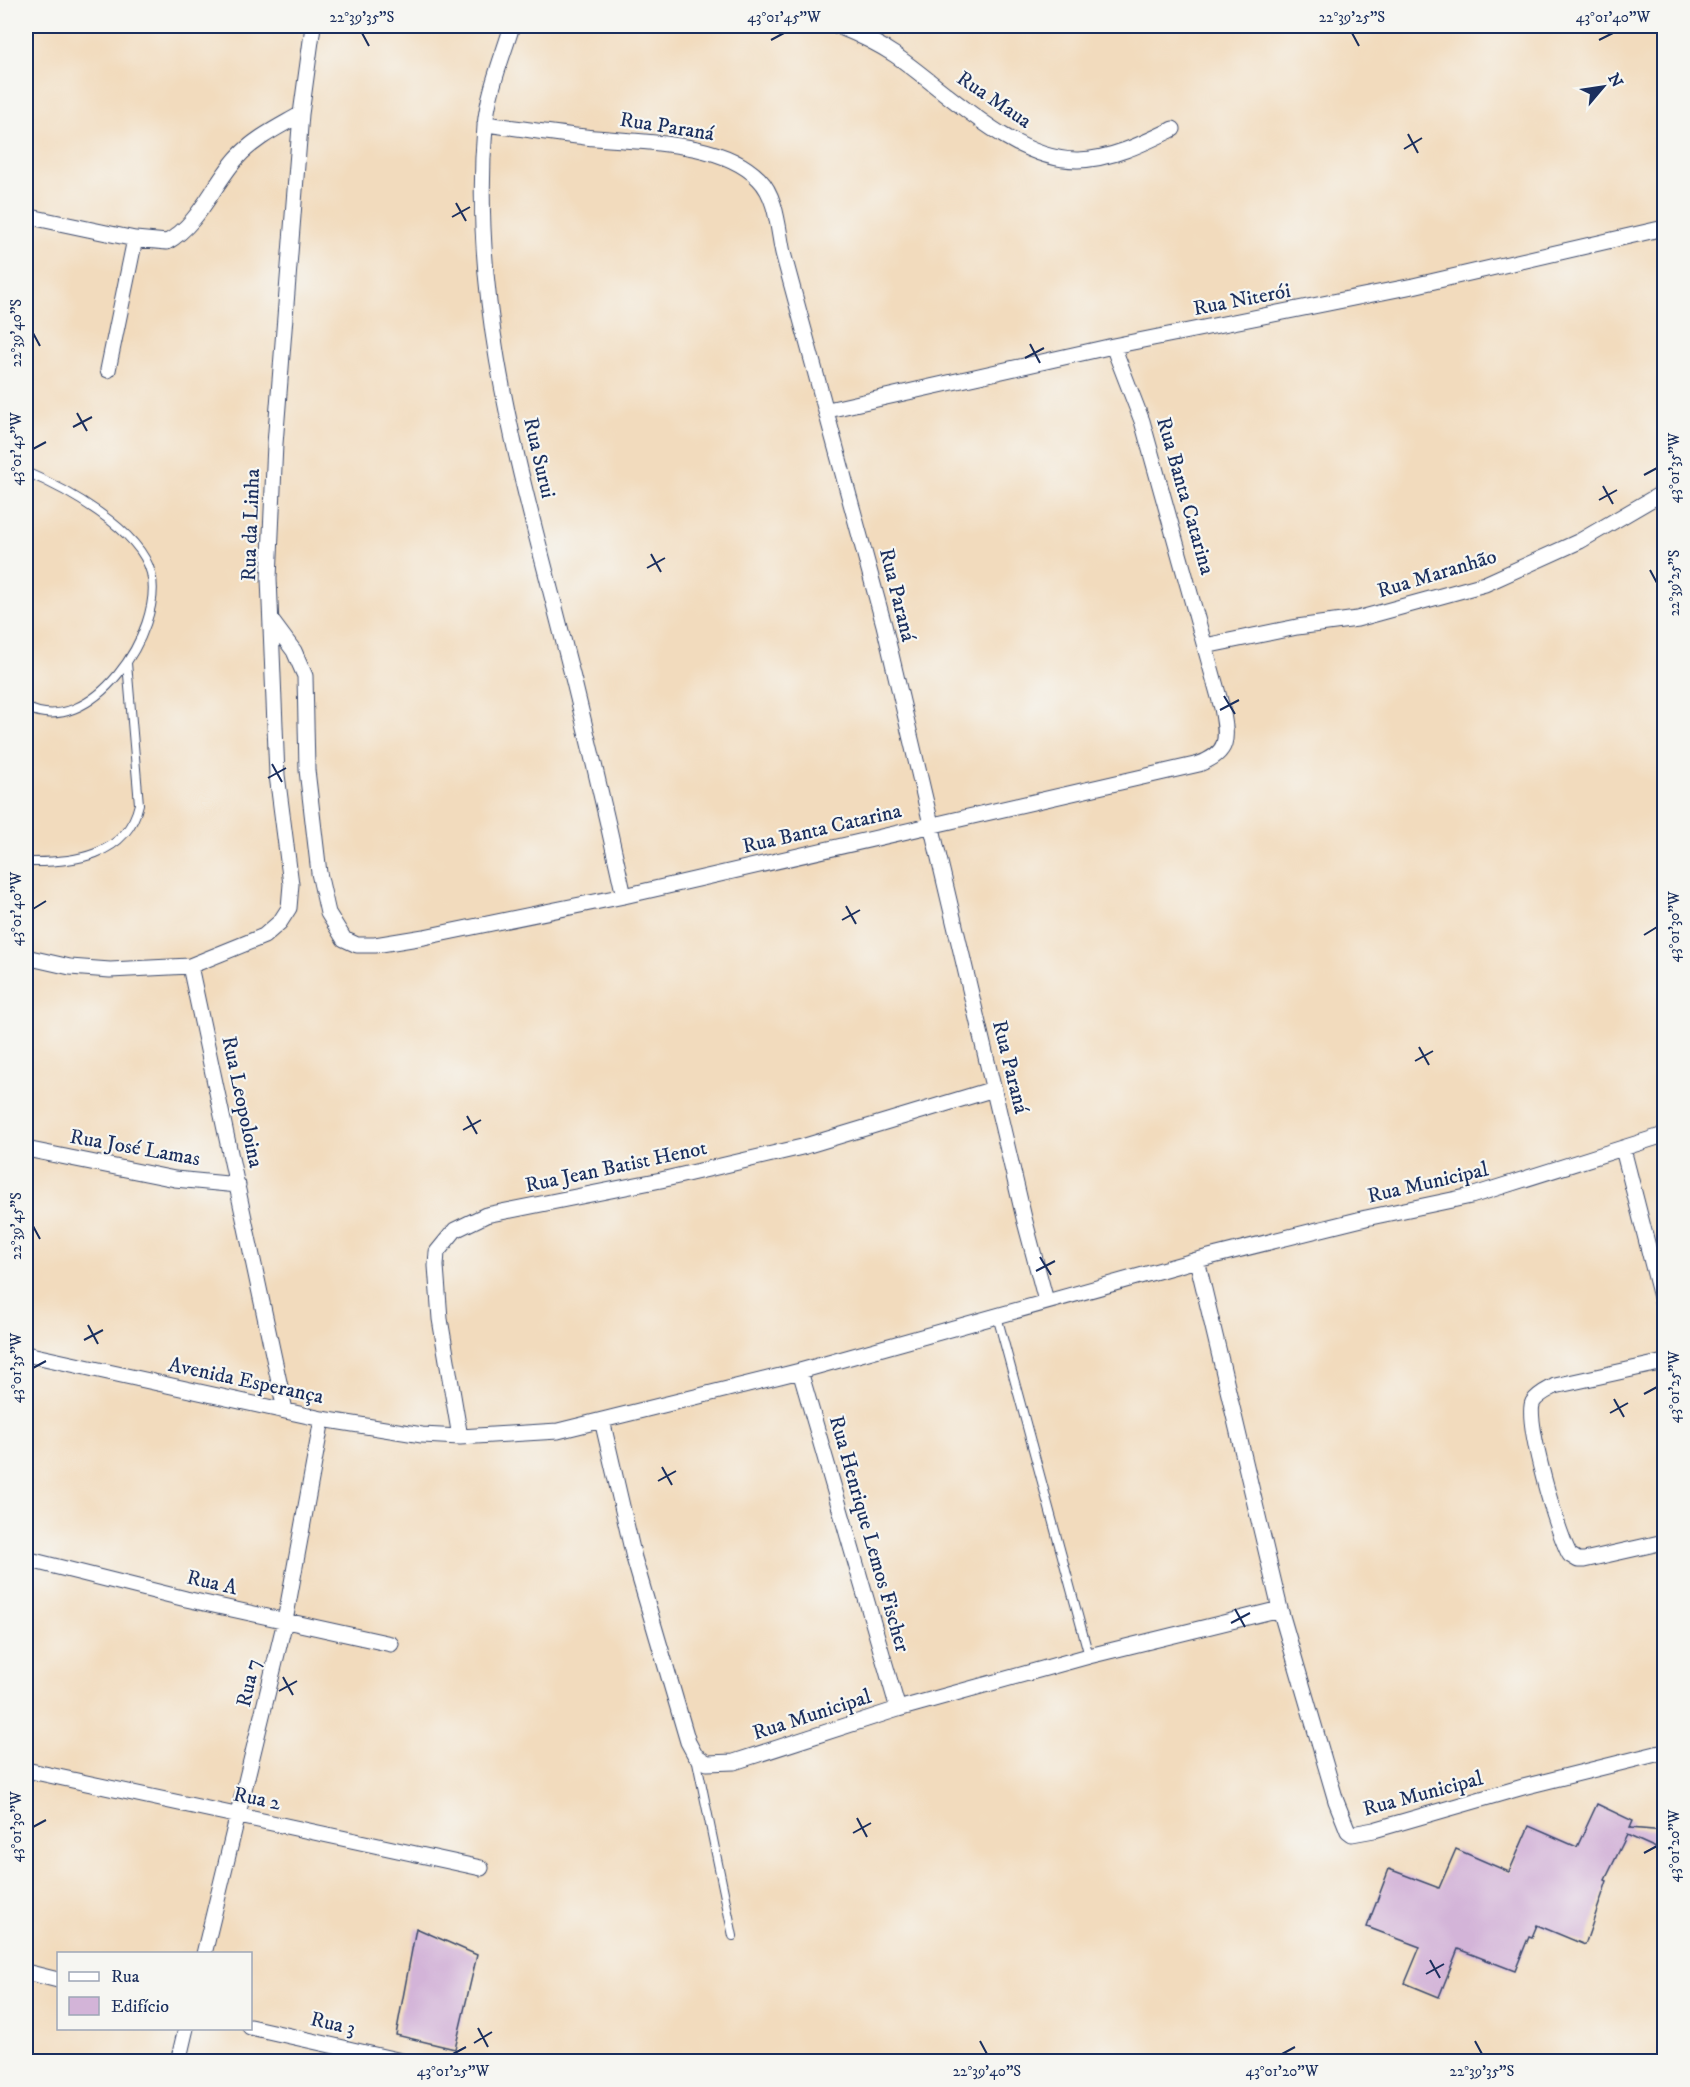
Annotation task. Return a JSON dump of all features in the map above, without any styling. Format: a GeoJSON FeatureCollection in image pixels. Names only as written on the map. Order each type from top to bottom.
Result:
{"type":"FeatureCollection","features":[{"type":"Feature","properties":{"kind":"street","name":"Rua da Linha"},"geometry":{"type":"LineString","coordinates":[[190,966],[264,936],[285,916],[292,898],[277,775],[269,578],[275,444],[301,114],[313,26]]}},
{"type":"Feature","properties":{"kind":"street","name":"Rua Surui"},"geometry":{"type":"LineString","coordinates":[[512,26],[485,124],[481,234],[488,313],[501,388],[520,474],[597,770],[624,896]]}},
{"type":"Feature","properties":{"kind":"street","name":"Rua Maua"},"geometry":{"type":"LineString","coordinates":[[838,26],[894,55],[1008,138],[1045,154],[1077,160],[1095,158],[1146,142],[1173,129]]}},
{"type":"Feature","properties":{"kind":"street"},"geometry":{"type":"LineString","coordinates":[[26,216],[135,239],[166,242],[190,225],[224,175],[247,148],[301,114]]}},
{"type":"Feature","properties":{"kind":"street","name":"Rua Paraná"},"geometry":{"type":"LineString","coordinates":[[485,124],[674,145],[727,158],[752,173],[765,185],[773,204],[783,253],[828,410],[884,625],[1046,1301]]}},
{"type":"Feature","properties":{"kind":"street","name":"Rua Niterói"},"geometry":{"type":"LineString","coordinates":[[828,410],[1113,346],[1360,297],[1665,228]]}},
{"type":"Feature","properties":{"kind":"street"},"geometry":{"type":"LineString","coordinates":[[108,370],[135,239]]}},
{"type":"Feature","properties":{"kind":"street","name":"Rua Banta Catarina"},"geometry":{"type":"LineString","coordinates":[[271,620],[294,651],[305,676],[307,770],[319,873],[328,914],[344,939],[357,945],[375,945],[624,896],[1210,760],[1221,751],[1226,740],[1222,708],[1142,422],[1113,346]]}},
{"type":"Feature","properties":{"kind":"street","name":"Rua Maranhão"},"geometry":{"type":"LineString","coordinates":[[1205,646],[1297,627],[1358,619],[1485,584],[1580,541],[1665,492]]}},
{"type":"Feature","properties":{"kind":"street"},"geometry":{"type":"LineString","coordinates":[[26,957],[70,967],[110,970],[190,966]]}},
{"type":"Feature","properties":{"kind":"street","name":"Rua Leopoloina"},"geometry":{"type":"LineString","coordinates":[[190,966],[285,1410]]}},
{"type":"Feature","properties":{"kind":"street","name":"Rua Jean Batist Henot"},"geometry":{"type":"LineString","coordinates":[[460,1437],[440,1319],[436,1266],[437,1252],[455,1230],[486,1215],[661,1180],[802,1147],[994,1089]]}},
{"type":"Feature","properties":{"kind":"street","name":"Rua Municipal"},"geometry":{"type":"LineString","coordinates":[[460,1437],[558,1431],[800,1371],[1197,1260],[1366,1218],[1472,1196],[1665,1135]]}},
{"type":"Feature","properties":{"kind":"street","name":"Rua José Lamas"},"geometry":{"type":"LineString","coordinates":[[26,1149],[175,1179],[238,1185]]}},
{"type":"Feature","properties":{"kind":"street"},"geometry":{"type":"LineString","coordinates":[[1623,1149],[1665,1309]]}},
{"type":"Feature","properties":{"kind":"street","name":"Rua Municipal"},"geometry":{"type":"LineString","coordinates":[[1197,1260],[1280,1610],[1336,1801],[1344,1825],[1352,1834],[1665,1752]]}},
{"type":"Feature","properties":{"kind":"street","name":"Avenida Esperança"},"geometry":{"type":"LineString","coordinates":[[26,1354],[115,1376],[322,1419],[422,1435],[460,1437]]}},
{"type":"Feature","properties":{"kind":"street"},"geometry":{"type":"LineString","coordinates":[[1665,1362],[1555,1386],[1533,1402],[1531,1414],[1544,1478],[1570,1555],[1578,1560],[1584,1560],[1665,1542]]}},
{"type":"Feature","properties":{"kind":"street","name":"Rua Henrique Lemos Fischer"},"geometry":{"type":"LineString","coordinates":[[800,1371],[898,1709]]}},
{"type":"Feature","properties":{"kind":"street","name":"Rua 7"},"geometry":{"type":"LineString","coordinates":[[204,1952],[285,1621],[322,1419]]}},
{"type":"Feature","properties":{"kind":"street"},"geometry":{"type":"LineString","coordinates":[[602,1420],[634,1558],[678,1713],[696,1755]]}},
{"type":"Feature","properties":{"kind":"street","name":"Rua A"},"geometry":{"type":"LineString","coordinates":[[26,1559],[391,1644]]}},
{"type":"Feature","properties":{"kind":"street","name":"Rua Municipal"},"geometry":{"type":"LineString","coordinates":[[696,1755],[707,1763],[734,1762],[898,1709],[1089,1656],[1280,1610]]}},
{"type":"Feature","properties":{"kind":"street","name":"Rua 2"},"geometry":{"type":"LineString","coordinates":[[26,1770],[481,1868]]}},
{"type":"Feature","properties":{"kind":"street"},"geometry":{"type":"LineString","coordinates":[[26,1972],[57,1980]]}},
{"type":"Feature","properties":{"kind":"street","name":"Rua 3"},"geometry":{"type":"LineString","coordinates":[[252,2027],[406,2061]]}},
{"type":"Feature","properties":{"kind":"street"},"geometry":{"type":"LineString","coordinates":[[178,2061],[186,2030]]}},
{"type":"Feature","properties":{"kind":"lane"},"geometry":{"type":"LineString","coordinates":[[26,472],[71,494],[93,508],[129,539],[147,562],[153,590],[152,607],[136,647],[127,663],[107,685],[84,704],[67,711],[43,714],[26,707]]}},
{"type":"Feature","properties":{"kind":"lane"},"geometry":{"type":"LineString","coordinates":[[26,862],[74,860],[118,841],[132,826],[139,804],[139,784],[127,663]]}},
{"type":"Feature","properties":{"kind":"lane"},"geometry":{"type":"LineString","coordinates":[[997,1316],[1089,1656]]}},
{"type":"Feature","properties":{"kind":"lane"},"geometry":{"type":"LineString","coordinates":[[696,1755],[733,1936]]}},
{"type":"Feature","properties":{"kind":"building"},"geometry":{"type":"Polygon","coordinates":[[[1597,1804],[1633,1821],[1630,1828],[1665,1831],[1665,1852],[1627,1835],[1605,1880],[1607,1881],[1585,1945],[1537,1925],[1532,1937],[1529,1936],[1515,1971],[1458,1949],[1439,1997],[1405,1983],[1420,1947],[1367,1927],[1389,1869],[1439,1888],[1456,1849],[1509,1872],[1529,1826],[1577,1847],[1597,1804]]]}},
{"type":"Feature","properties":{"kind":"building"},"geometry":{"type":"Polygon","coordinates":[[[416,1928],[477,1955],[455,2049],[396,2035],[416,1928]]]}}]}
